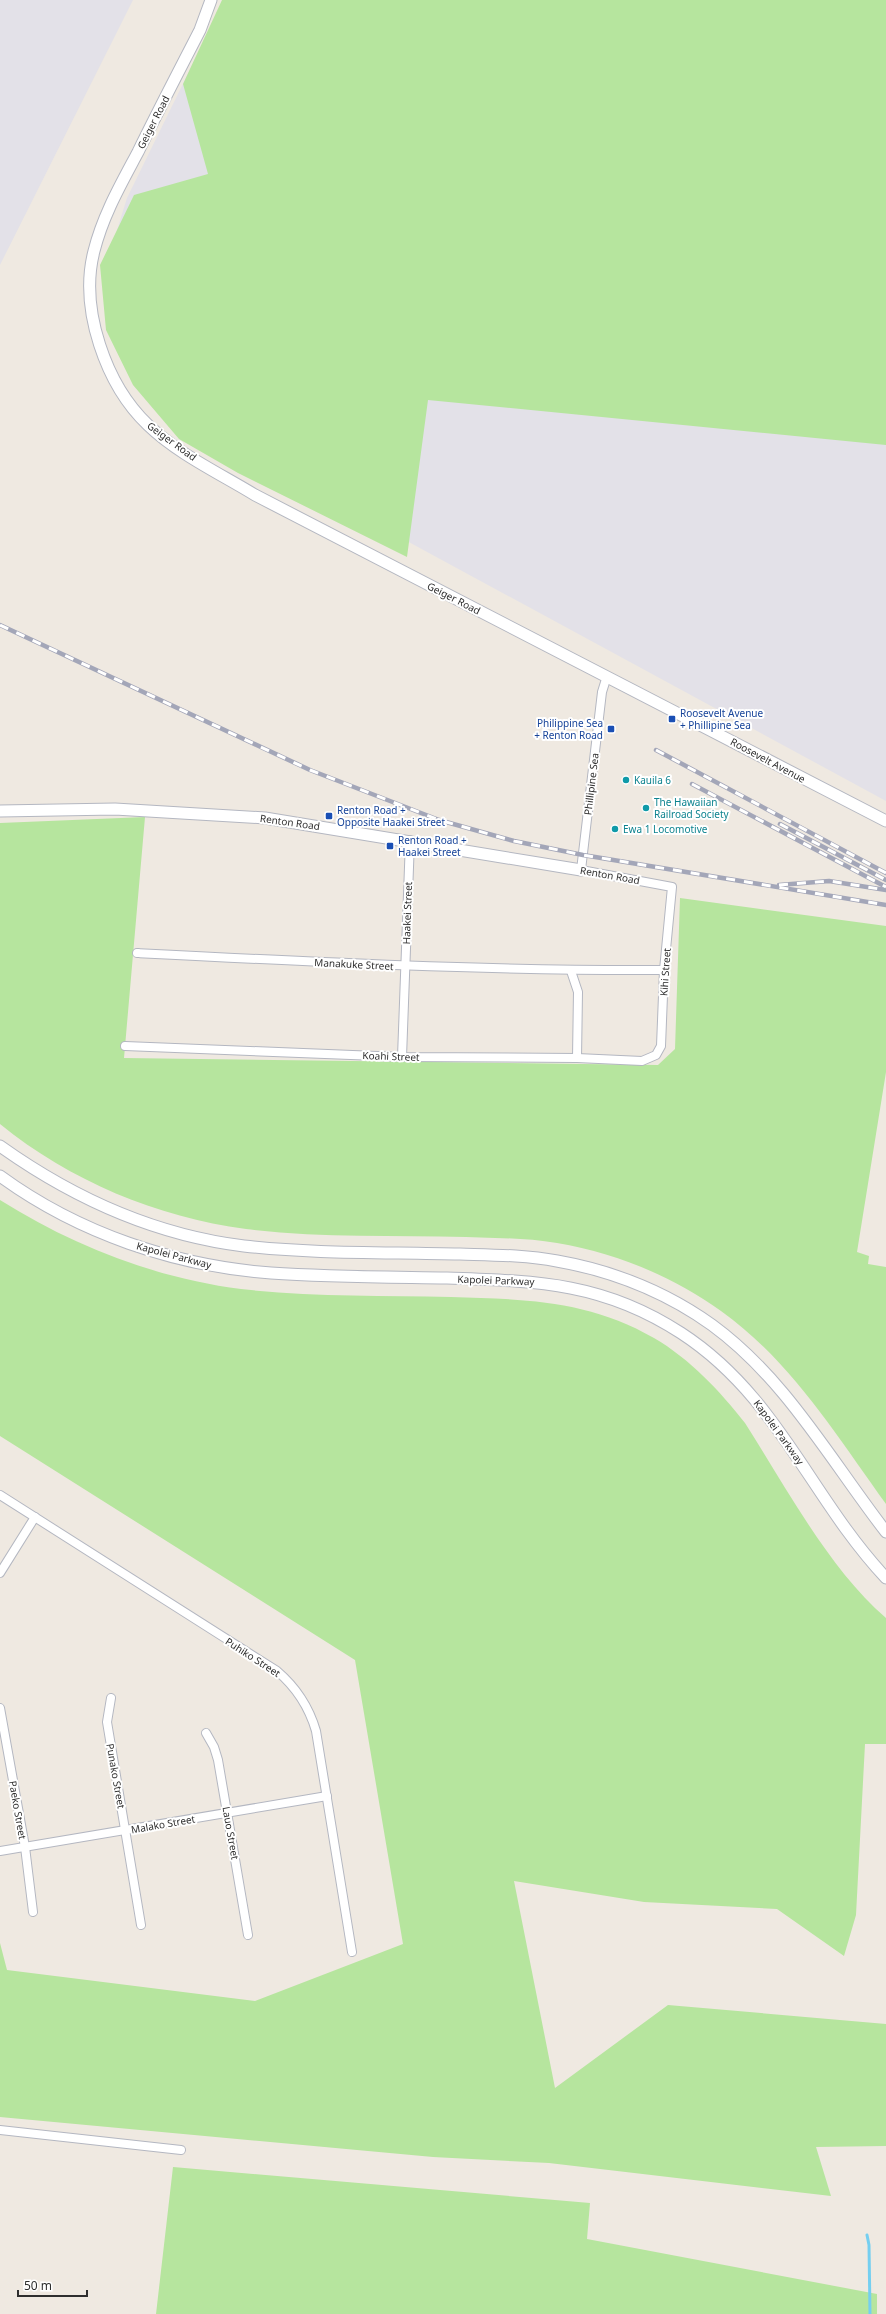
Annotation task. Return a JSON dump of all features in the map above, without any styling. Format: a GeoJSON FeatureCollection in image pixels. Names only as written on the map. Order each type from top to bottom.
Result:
{"type":"FeatureCollection","features":[{"type":"Feature","properties":{"kind":"main road","name":"Geiger Road"},"geometry":{"type":"LineString","coordinates":[[211,0],[200,30],[105,215],[94,252],[91,289],[94,328],[105,364],[148,425],[182,450],[255,495],[607,676]]}},
{"type":"Feature","properties":{"kind":"main road","name":"Roosevelt Avenue"},"geometry":{"type":"LineString","coordinates":[[607,676],[886,822]]}},
{"type":"Feature","properties":{"kind":"main road","name":"Renton Road"},"geometry":{"type":"LineString","coordinates":[[0,811],[115,809],[265,818],[410,840],[581,870]]}},
{"type":"Feature","properties":{"kind":"main road"},"geometry":{"type":"LineString","coordinates":[[0,1146],[40,1174],[86,1199],[137,1220],[190,1236],[271,1248],[533,1257],[596,1269],[636,1283],[693,1312],[729,1338],[762,1368],[790,1402],[886,1532]]}},
{"type":"Feature","properties":{"kind":"main road","name":"Kapolei Parkway"},"geometry":{"type":"LineString","coordinates":[[0,1176],[49,1207],[95,1229],[143,1248],[193,1261],[269,1273],[529,1281],[587,1291],[643,1312],[696,1343],[743,1384],[769,1416],[853,1538],[886,1578]]}},
{"type":"Feature","properties":{"kind":"street","name":"Phillipine Sea"},"geometry":{"type":"LineString","coordinates":[[581,870],[602,692],[607,676]]}},
{"type":"Feature","properties":{"kind":"street","name":"Haakei Street"},"geometry":{"type":"LineString","coordinates":[[402,1057],[404,966],[410,840]]}},
{"type":"Feature","properties":{"kind":"street","name":"Renton Road"},"geometry":{"type":"LineString","coordinates":[[581,870],[672,887]]}},
{"type":"Feature","properties":{"kind":"street","name":"Kihi Street"},"geometry":{"type":"LineString","coordinates":[[656,1055],[661,1046],[664,970],[672,887]]}},
{"type":"Feature","properties":{"kind":"street","name":"Manakuke Street"},"geometry":{"type":"LineString","coordinates":[[137,953],[404,966],[571,971],[664,970]]}},
{"type":"Feature","properties":{"kind":"street"},"geometry":{"type":"LineString","coordinates":[[571,971],[578,992],[577,1058]]}},
{"type":"Feature","properties":{"kind":"street","name":"Koahi Street"},"geometry":{"type":"LineString","coordinates":[[124,1046],[402,1057],[577,1058],[642,1061],[656,1055]]}},
{"type":"Feature","properties":{"kind":"street","name":"Puhiko Street"},"geometry":{"type":"LineString","coordinates":[[0,1495],[278,1671],[287,1679],[302,1698],[313,1720],[327,1796],[352,1952]]}},
{"type":"Feature","properties":{"kind":"street"},"geometry":{"type":"LineString","coordinates":[[0,1573],[34,1517]]}},
{"type":"Feature","properties":{"kind":"street","name":"Punako Street"},"geometry":{"type":"LineString","coordinates":[[110,1698],[107,1722],[141,1925]]}},
{"type":"Feature","properties":{"kind":"street","name":"Paeko Street"},"geometry":{"type":"LineString","coordinates":[[0,1708],[25,1847],[33,1912]]}},
{"type":"Feature","properties":{"kind":"street","name":"Lauo Street"},"geometry":{"type":"LineString","coordinates":[[206,1733],[216,1753],[248,1935]]}},
{"type":"Feature","properties":{"kind":"street","name":"Malako Street"},"geometry":{"type":"LineString","coordinates":[[0,1851],[327,1796]]}},
{"type":"Feature","properties":{"kind":"street"},"geometry":{"type":"LineString","coordinates":[[0,2130],[181,2150]]}},
{"type":"Feature","properties":{"kind":"shaded area"},"geometry":{"type":"Polygon","coordinates":[[[0,0],[133,0],[0,265],[0,0]]]}},
{"type":"Feature","properties":{"kind":"shaded area"},"geometry":{"type":"Polygon","coordinates":[[[224,0],[886,130],[886,801],[184,420],[113,243],[127,198],[224,0]]]}},
{"type":"Feature","properties":{"kind":"green space"},"geometry":{"type":"Polygon","coordinates":[[[222,0],[886,0],[886,445],[428,400],[407,557],[238,473],[179,439],[133,385],[106,330],[100,265],[134,195],[208,174],[183,84],[222,0]]]}},
{"type":"Feature","properties":{"kind":"green space"},"geometry":{"type":"Polygon","coordinates":[[[145,817],[124,1058],[658,1065],[675,1049],[680,898],[886,926],[886,1072],[857,1252],[869,1256],[868,1264],[886,1267],[886,1504],[811,1400],[769,1353],[746,1331],[702,1298],[643,1268],[579,1247],[534,1240],[512,1238],[300,1234],[246,1229],[180,1216],[148,1206],[85,1179],[55,1163],[0,1124],[0,823],[145,817]]]}},
{"type":"Feature","properties":{"kind":"green space"},"geometry":{"type":"Polygon","coordinates":[[[0,1200],[56,1232],[116,1258],[177,1277],[209,1284],[267,1292],[425,1296],[530,1301],[580,1309],[605,1316],[630,1325],[667,1346],[704,1376],[735,1411],[745,1423],[827,1552],[865,1598],[886,1618],[886,1744],[865,1744],[856,1915],[844,1956],[777,1909],[644,1902],[514,1881],[555,2088],[668,2005],[886,2024],[886,2146],[816,2147],[831,2196],[549,2163],[433,2157],[0,2117],[0,1943],[7,1970],[255,2001],[403,1944],[355,1660],[0,1436],[0,1200]]]}},
{"type":"Feature","properties":{"kind":"green space"},"geometry":{"type":"Polygon","coordinates":[[[173,2167],[590,2203],[587,2239],[877,2294],[877,2314],[156,2314],[173,2167]]]}},
{"type":"Feature","properties":{"kind":"waterway"},"geometry":{"type":"LineString","coordinates":[[867,2235],[869,2245],[870,2314]]}},
{"type":"Feature","properties":{"kind":"railway"},"geometry":{"type":"LineString","coordinates":[[0,625],[310,770],[439,820],[514,841],[583,855],[886,905]]}},
{"type":"Feature","properties":{"kind":"railway"},"geometry":{"type":"LineString","coordinates":[[656,750],[886,873]]}},
{"type":"Feature","properties":{"kind":"railway"},"geometry":{"type":"LineString","coordinates":[[692,784],[886,887]]}},
{"type":"Feature","properties":{"kind":"railway"},"geometry":{"type":"LineString","coordinates":[[780,824],[886,880]]}},
{"type":"Feature","properties":{"kind":"railway"},"geometry":{"type":"LineString","coordinates":[[779,885],[829,881],[886,890]]}},
{"type":"Feature","properties":{"kind":"place","name":"Roosevelt Avenue + Phillipine Sea"},"geometry":{"type":"Point","coordinates":[672,719]}},
{"type":"Feature","properties":{"kind":"place","name":"Philippine Sea + Renton Road"},"geometry":{"type":"Point","coordinates":[611,729]}},
{"type":"Feature","properties":{"kind":"place","name":"Kauila 6"},"geometry":{"type":"Point","coordinates":[626,780]}},
{"type":"Feature","properties":{"kind":"place","name":"The Hawaiian Railroad Society"},"geometry":{"type":"Point","coordinates":[646,808]}},
{"type":"Feature","properties":{"kind":"place","name":"Renton Road + Opposite Haakei Street"},"geometry":{"type":"Point","coordinates":[329,816]}},
{"type":"Feature","properties":{"kind":"place","name":"Ewa 1 Locomotive"},"geometry":{"type":"Point","coordinates":[615,829]}},
{"type":"Feature","properties":{"kind":"place","name":"Renton Road + Haakei Street"},"geometry":{"type":"Point","coordinates":[390,846]}}]}
